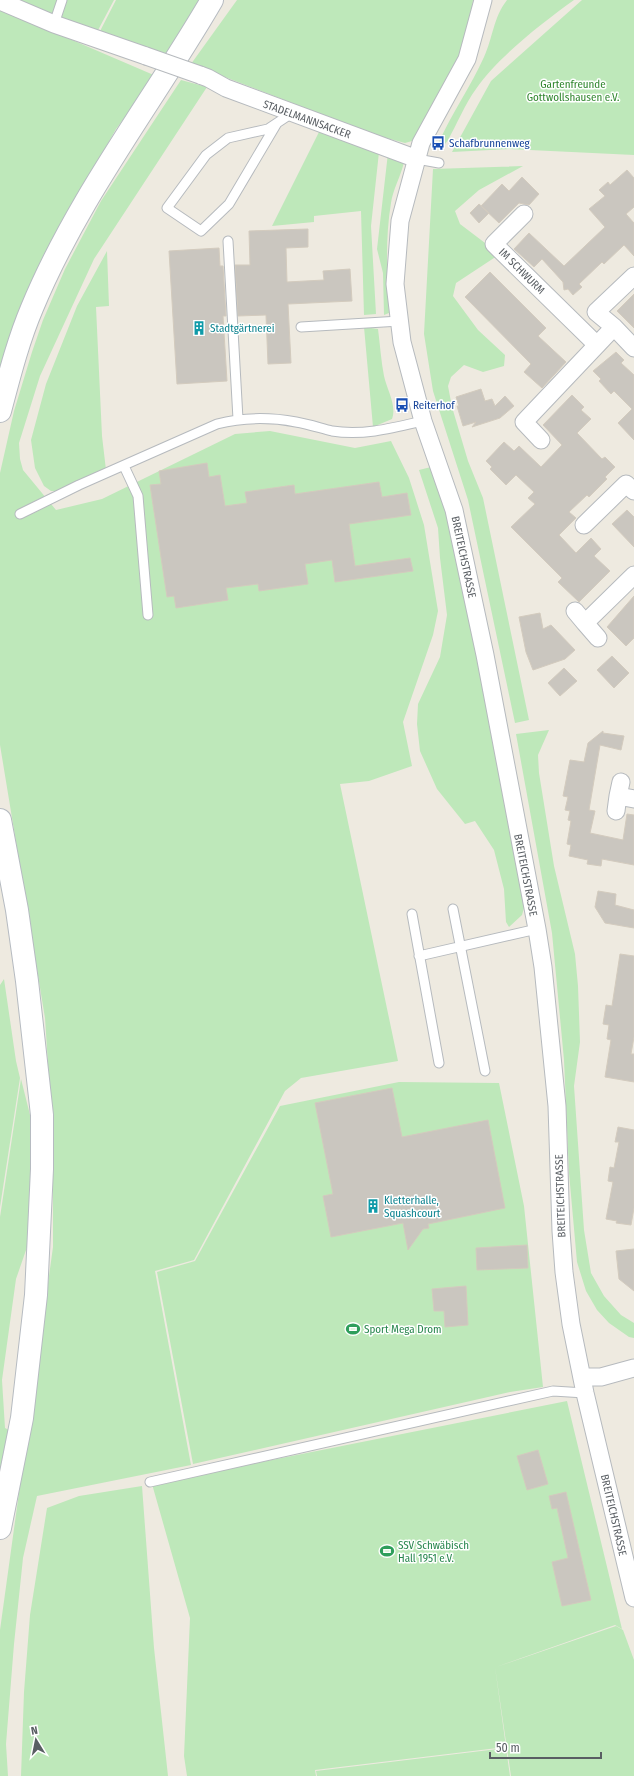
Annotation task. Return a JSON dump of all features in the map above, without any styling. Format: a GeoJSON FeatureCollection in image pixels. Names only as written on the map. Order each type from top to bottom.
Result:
{"type":"FeatureCollection","features":[{"type":"Feature","properties":{"kind":"main road"},"geometry":{"type":"LineString","coordinates":[[0,411],[17,352],[32,308],[52,265],[96,184],[212,0]]}},
{"type":"Feature","properties":{"kind":"main road"},"geometry":{"type":"LineString","coordinates":[[0,820],[17,910],[28,981],[42,1115],[42,1169],[36,1295],[22,1418],[0,1528]]}},
{"type":"Feature","properties":{"kind":"street","name":"BREITEICHSTRASSE"},"geometry":{"type":"LineString","coordinates":[[483,0],[467,60],[422,143],[416,159],[400,221],[395,284],[402,342],[423,421],[454,510],[484,655],[537,929],[543,967],[557,1106],[561,1231],[564,1272],[571,1324],[634,1598]]}},
{"type":"Feature","properties":{"kind":"street"},"geometry":{"type":"LineString","coordinates":[[0,1],[54,24]]}},
{"type":"Feature","properties":{"kind":"street","name":"STADELMANNSACKER"},"geometry":{"type":"LineString","coordinates":[[54,24],[200,75],[226,88],[416,159]]}},
{"type":"Feature","properties":{"kind":"street","name":"IM SCHWURM"},"geometry":{"type":"LineString","coordinates":[[524,214],[494,244],[597,345]]}},
{"type":"Feature","properties":{"kind":"street"},"geometry":{"type":"LineString","coordinates":[[579,328],[634,276]]}},
{"type":"Feature","properties":{"kind":"street"},"geometry":{"type":"LineString","coordinates":[[596,312],[614,327],[634,348]]}},
{"type":"Feature","properties":{"kind":"street"},"geometry":{"type":"LineString","coordinates":[[541,440],[524,422],[614,327]]}},
{"type":"Feature","properties":{"kind":"street"},"geometry":{"type":"LineString","coordinates":[[584,525],[631,482]]}},
{"type":"Feature","properties":{"kind":"street"},"geometry":{"type":"LineString","coordinates":[[598,638],[580,617],[634,575]]}},
{"type":"Feature","properties":{"kind":"street"},"geometry":{"type":"LineString","coordinates":[[584,1385],[601,1377],[634,1368]]}},
{"type":"Feature","properties":{"kind":"lane"},"geometry":{"type":"LineString","coordinates":[[54,24],[62,0]]}},
{"type":"Feature","properties":{"kind":"lane"},"geometry":{"type":"LineString","coordinates":[[277,124],[229,204],[201,231],[167,208],[206,156],[228,138],[268,129],[292,113]]}},
{"type":"Feature","properties":{"kind":"lane"},"geometry":{"type":"LineString","coordinates":[[416,159],[439,163]]}},
{"type":"Feature","properties":{"kind":"lane"},"geometry":{"type":"LineString","coordinates":[[228,241],[238,419]]}},
{"type":"Feature","properties":{"kind":"lane"},"geometry":{"type":"LineString","coordinates":[[301,327],[400,321]]}},
{"type":"Feature","properties":{"kind":"lane"},"geometry":{"type":"LineString","coordinates":[[20,514],[217,424],[238,419],[263,418],[297,422],[332,431],[364,433],[423,421]]}},
{"type":"Feature","properties":{"kind":"lane"},"geometry":{"type":"LineString","coordinates":[[124,466],[138,496],[148,615]]}},
{"type":"Feature","properties":{"kind":"lane"},"geometry":{"type":"LineString","coordinates":[[453,909],[485,1071]]}},
{"type":"Feature","properties":{"kind":"lane"},"geometry":{"type":"LineString","coordinates":[[412,914],[439,1063]]}},
{"type":"Feature","properties":{"kind":"lane"},"geometry":{"type":"LineString","coordinates":[[419,956],[537,929]]}},
{"type":"Feature","properties":{"kind":"lane"},"geometry":{"type":"LineString","coordinates":[[150,1482],[584,1385]]}},
{"type":"Feature","properties":{"kind":"green space"},"geometry":{"type":"Polygon","coordinates":[[[6,0],[114,0],[96,34],[6,0]]]}},
{"type":"Feature","properties":{"kind":"green space"},"geometry":{"type":"Polygon","coordinates":[[[116,0],[203,0],[169,59],[98,35],[116,0]]]}},
{"type":"Feature","properties":{"kind":"green space"},"geometry":{"type":"Polygon","coordinates":[[[237,0],[473,0],[465,39],[451,74],[412,141],[405,143],[375,135],[191,64],[237,0]]]}},
{"type":"Feature","properties":{"kind":"green space"},"geometry":{"type":"Polygon","coordinates":[[[507,0],[574,0],[521,41],[496,65],[472,95],[448,140],[445,144],[441,144],[439,142],[444,131],[484,57],[496,21],[507,0]]]}},
{"type":"Feature","properties":{"kind":"green space","name":"Gartenfreunde Gottwollshausen e.V."},"geometry":{"type":"Polygon","coordinates":[[[582,0],[634,0],[634,155],[509,149],[452,152],[491,81],[582,0]]]}},
{"type":"Feature","properties":{"kind":"green space"},"geometry":{"type":"Polygon","coordinates":[[[0,9],[156,76],[116,129],[74,204],[0,381],[0,9]]]}},
{"type":"Feature","properties":{"kind":"green space"},"geometry":{"type":"Polygon","coordinates":[[[181,80],[207,87],[94,259],[40,376],[19,443],[20,459],[23,470],[56,510],[102,499],[235,434],[270,431],[355,448],[391,441],[409,478],[424,525],[438,611],[433,635],[403,722],[412,766],[369,781],[340,784],[398,1061],[301,1078],[285,1091],[194,1260],[155,1271],[191,1465],[37,1496],[23,1558],[14,1644],[6,1744],[8,1776],[0,1776],[0,1630],[53,1247],[53,1142],[45,1018],[0,745],[0,473],[14,411],[32,352],[43,320],[65,269],[101,201],[181,80]]]}},
{"type":"Feature","properties":{"kind":"green space"},"geometry":{"type":"Polygon","coordinates":[[[320,130],[379,152],[371,226],[376,314],[364,315],[361,211],[314,216],[314,222],[272,226],[320,130]]]}},
{"type":"Feature","properties":{"kind":"green space"},"geometry":{"type":"Polygon","coordinates":[[[388,153],[404,162],[392,198],[389,217],[387,258],[389,313],[384,315],[383,273],[377,249],[388,153]]]}},
{"type":"Feature","properties":{"kind":"green space"},"geometry":{"type":"Polygon","coordinates":[[[523,166],[479,190],[455,211],[460,224],[489,246],[497,256],[456,283],[453,296],[478,330],[505,355],[504,366],[483,372],[464,365],[451,377],[448,386],[452,407],[468,461],[483,498],[529,720],[515,723],[468,500],[433,391],[424,334],[433,169],[523,166]]]}},
{"type":"Feature","properties":{"kind":"green space"},"geometry":{"type":"Polygon","coordinates":[[[107,251],[109,306],[96,307],[102,436],[106,470],[58,491],[51,491],[44,486],[35,468],[31,440],[46,384],[77,306],[107,251]]]}},
{"type":"Feature","properties":{"kind":"green space"},"geometry":{"type":"Polygon","coordinates":[[[364,327],[378,329],[384,376],[393,408],[392,419],[373,427],[364,327]]]}},
{"type":"Feature","properties":{"kind":"green space"},"geometry":{"type":"Polygon","coordinates":[[[431,467],[448,512],[525,904],[522,915],[509,927],[506,922],[504,889],[494,850],[475,821],[465,824],[437,789],[420,751],[417,724],[418,704],[440,657],[447,615],[438,528],[419,470],[431,467]]]}},
{"type":"Feature","properties":{"kind":"green space"},"geometry":{"type":"Polygon","coordinates":[[[549,730],[538,755],[539,773],[554,866],[575,954],[580,1042],[574,1086],[584,1230],[591,1273],[604,1296],[621,1315],[634,1323],[634,1338],[629,1337],[609,1323],[597,1310],[586,1291],[577,1262],[569,1173],[564,1060],[552,933],[516,734],[549,730]]]}},
{"type":"Feature","properties":{"kind":"green space"},"geometry":{"type":"Polygon","coordinates":[[[4,979],[16,1061],[20,1078],[0,1207],[0,985],[4,979]]]}},
{"type":"Feature","properties":{"kind":"green space"},"geometry":{"type":"Polygon","coordinates":[[[21,1079],[35,1135],[34,1227],[16,1279],[2,1380],[5,1428],[9,1430],[0,1480],[0,1217],[21,1079]]]}},
{"type":"Feature","properties":{"kind":"green space","name":"Sport Mega Drom"},"geometry":{"type":"Polygon","coordinates":[[[399,1082],[499,1083],[524,1206],[543,1387],[510,1392],[193,1464],[157,1272],[195,1261],[280,1106],[399,1082]]]}},
{"type":"Feature","properties":{"kind":"green space","name":"SSV Schwäbisch Hall 1951 e.V."},"geometry":{"type":"Polygon","coordinates":[[[567,1401],[622,1629],[615,1625],[496,1667],[616,1626],[623,1630],[634,1660],[634,1776],[511,1776],[495,1667],[506,1747],[315,1770],[316,1776],[187,1776],[184,1756],[190,1618],[152,1484],[567,1401]]]}},
{"type":"Feature","properties":{"kind":"green space"},"geometry":{"type":"Polygon","coordinates":[[[142,1486],[154,1648],[168,1776],[21,1776],[24,1692],[30,1615],[47,1508],[79,1496],[142,1486]]]}},
{"type":"Feature","properties":{"kind":"green space"},"geometry":{"type":"Polygon","coordinates":[[[506,1748],[510,1776],[317,1776],[316,1771],[506,1748]]]}},
{"type":"Feature","properties":{"kind":"building"},"geometry":{"type":"Polygon","coordinates":[[[627,170],[634,178],[634,207],[626,214],[634,223],[634,256],[624,245],[604,264],[602,262],[579,284],[582,287],[573,295],[568,289],[564,290],[563,282],[542,259],[534,267],[514,249],[529,233],[564,266],[605,227],[589,209],[605,196],[599,190],[608,182],[610,185],[627,170]]]}},
{"type":"Feature","properties":{"kind":"building"},"geometry":{"type":"Polygon","coordinates":[[[522,177],[539,194],[529,205],[519,203],[499,223],[481,206],[502,184],[509,191],[522,177]]]}},
{"type":"Feature","properties":{"kind":"building"},"geometry":{"type":"Polygon","coordinates":[[[479,204],[489,213],[479,223],[470,213],[479,204]]]}},
{"type":"Feature","properties":{"kind":"building"},"geometry":{"type":"Polygon","coordinates":[[[308,229],[308,247],[286,248],[287,282],[324,280],[323,271],[350,269],[352,301],[288,304],[291,363],[268,364],[266,315],[238,316],[235,265],[250,265],[249,231],[308,229]]]}},
{"type":"Feature","properties":{"kind":"building","name":"Stadtgärtnerei"},"geometry":{"type":"Polygon","coordinates":[[[219,248],[220,266],[223,266],[226,316],[223,316],[227,381],[177,384],[169,251],[219,248]]]}},
{"type":"Feature","properties":{"kind":"building"},"geometry":{"type":"Polygon","coordinates":[[[490,272],[546,328],[538,336],[566,362],[542,388],[524,372],[531,364],[465,297],[490,272]]]}},
{"type":"Feature","properties":{"kind":"building"},"geometry":{"type":"Polygon","coordinates":[[[634,294],[634,328],[617,311],[634,294]]]}},
{"type":"Feature","properties":{"kind":"building"},"geometry":{"type":"Polygon","coordinates":[[[616,352],[624,360],[621,363],[634,375],[634,440],[618,423],[632,409],[614,391],[611,394],[599,381],[601,379],[593,371],[616,352]]]}},
{"type":"Feature","properties":{"kind":"building"},"geometry":{"type":"Polygon","coordinates":[[[481,389],[485,401],[492,399],[495,406],[505,396],[514,406],[500,418],[472,427],[476,422],[463,426],[456,397],[481,389]]]}},
{"type":"Feature","properties":{"kind":"building"},"geometry":{"type":"Polygon","coordinates":[[[572,395],[584,407],[581,410],[591,419],[577,433],[602,459],[605,457],[615,467],[605,477],[607,479],[589,497],[587,495],[569,512],[576,518],[559,535],[576,553],[591,538],[601,549],[594,556],[610,571],[579,602],[558,582],[562,578],[511,527],[535,504],[528,498],[534,492],[516,475],[506,485],[490,469],[492,467],[486,461],[504,442],[514,451],[519,446],[541,467],[562,445],[543,425],[572,395]]]}},
{"type":"Feature","properties":{"kind":"building"},"geometry":{"type":"Polygon","coordinates":[[[207,463],[209,477],[220,475],[225,506],[247,503],[245,492],[294,485],[295,494],[379,482],[382,497],[407,493],[411,515],[349,524],[355,566],[410,558],[413,571],[335,582],[332,560],[305,564],[308,584],[259,591],[258,584],[226,588],[228,600],[176,608],[174,596],[167,597],[150,485],[161,484],[159,471],[207,463]]]}},
{"type":"Feature","properties":{"kind":"building"},"geometry":{"type":"Polygon","coordinates":[[[627,510],[634,517],[634,547],[612,524],[627,510]]]}},
{"type":"Feature","properties":{"kind":"building"},"geometry":{"type":"Polygon","coordinates":[[[634,596],[634,638],[626,646],[607,627],[634,596]]]}},
{"type":"Feature","properties":{"kind":"building"},"geometry":{"type":"Polygon","coordinates":[[[540,613],[543,629],[551,625],[575,650],[565,659],[533,670],[526,652],[519,617],[540,613]]]}},
{"type":"Feature","properties":{"kind":"building"},"geometry":{"type":"Polygon","coordinates":[[[612,656],[629,673],[614,688],[597,670],[612,656]]]}},
{"type":"Feature","properties":{"kind":"building"},"geometry":{"type":"Polygon","coordinates":[[[564,668],[577,681],[560,696],[548,683],[564,668]]]}},
{"type":"Feature","properties":{"kind":"building"},"geometry":{"type":"Polygon","coordinates":[[[603,731],[603,733],[624,736],[621,750],[600,745],[589,810],[595,811],[590,833],[623,840],[627,814],[634,815],[634,865],[602,859],[601,866],[587,864],[588,860],[569,856],[571,845],[567,844],[571,821],[568,820],[570,811],[565,810],[568,797],[563,796],[570,760],[584,762],[588,743],[603,731]]]}},
{"type":"Feature","properties":{"kind":"building"},"geometry":{"type":"Polygon","coordinates":[[[598,891],[616,894],[615,905],[634,910],[634,928],[605,923],[595,907],[598,891]]]}},
{"type":"Feature","properties":{"kind":"building"},"geometry":{"type":"Polygon","coordinates":[[[620,954],[634,956],[634,1037],[631,1054],[634,1054],[634,1082],[605,1077],[611,1040],[607,1039],[609,1025],[603,1024],[606,1005],[612,1006],[620,954]]]}},
{"type":"Feature","properties":{"kind":"building"},"geometry":{"type":"Polygon","coordinates":[[[392,1088],[402,1137],[488,1120],[505,1208],[428,1224],[429,1228],[423,1229],[408,1250],[403,1223],[331,1237],[323,1196],[333,1194],[315,1103],[392,1088]]]}},
{"type":"Feature","properties":{"kind":"building"},"geometry":{"type":"Polygon","coordinates":[[[618,1127],[634,1130],[634,1208],[631,1225],[616,1223],[617,1221],[606,1219],[613,1182],[608,1181],[610,1167],[614,1168],[619,1142],[615,1142],[618,1127]]]}},
{"type":"Feature","properties":{"kind":"building"},"geometry":{"type":"Polygon","coordinates":[[[527,1245],[528,1268],[477,1270],[476,1248],[527,1245]]]}},
{"type":"Feature","properties":{"kind":"building"},"geometry":{"type":"Polygon","coordinates":[[[634,1249],[634,1291],[619,1279],[616,1251],[634,1249]]]}},
{"type":"Feature","properties":{"kind":"building"},"geometry":{"type":"Polygon","coordinates":[[[466,1286],[468,1325],[445,1327],[444,1311],[434,1311],[432,1289],[466,1286]]]}},
{"type":"Feature","properties":{"kind":"building"},"geometry":{"type":"Polygon","coordinates":[[[538,1450],[548,1484],[527,1490],[517,1456],[538,1450]]]}},
{"type":"Feature","properties":{"kind":"building"},"geometry":{"type":"Polygon","coordinates":[[[566,1492],[591,1600],[562,1606],[552,1562],[568,1558],[557,1508],[552,1509],[549,1496],[566,1492]]]}},
{"type":"Feature","properties":{"kind":"place","name":"Schafbrunnenweg"},"geometry":{"type":"Point","coordinates":[438,143]}},
{"type":"Feature","properties":{"kind":"place","name":"Stadtgärtnerei"},"geometry":{"type":"Point","coordinates":[199,328]}},
{"type":"Feature","properties":{"kind":"place","name":"Reiterhof"},"geometry":{"type":"Point","coordinates":[402,405]}},
{"type":"Feature","properties":{"kind":"place","name":"Kletterhalle, Squashcourt"},"geometry":{"type":"Point","coordinates":[373,1206]}},
{"type":"Feature","properties":{"kind":"place","name":"Sport Mega Drom"},"geometry":{"type":"Point","coordinates":[353,1329]}},
{"type":"Feature","properties":{"kind":"place","name":"SSV Schwäbisch Hall 1951 e.V."},"geometry":{"type":"Point","coordinates":[387,1551]}}]}
